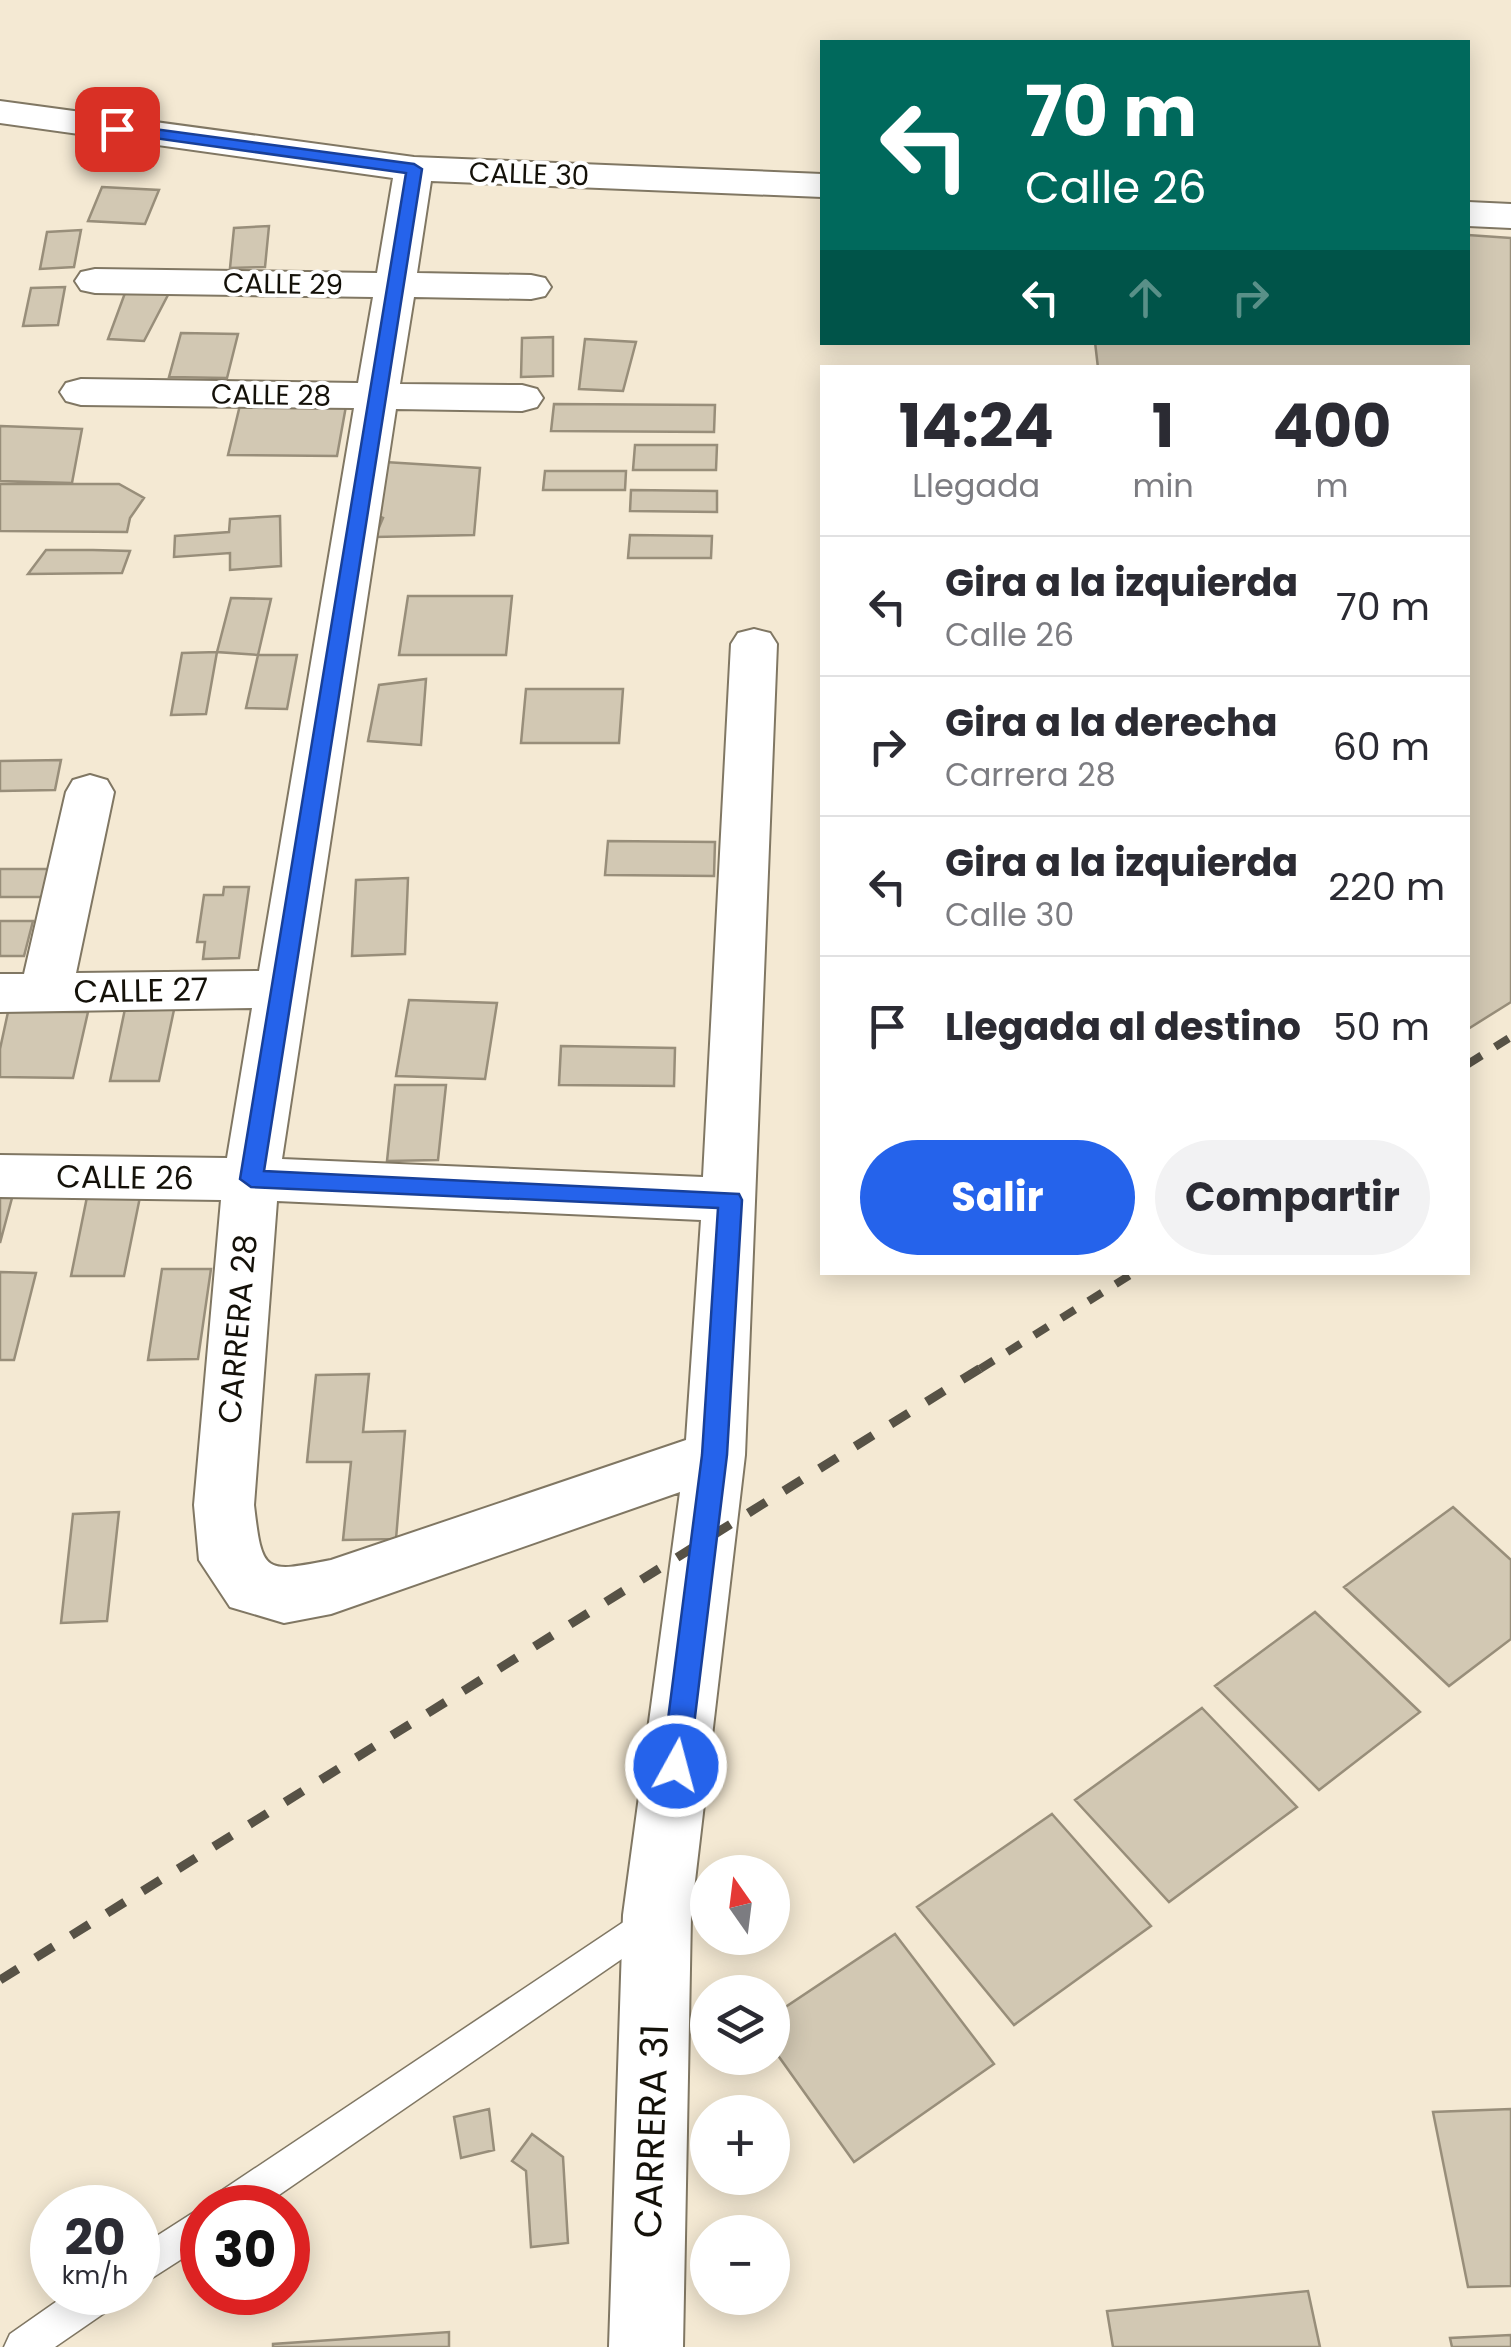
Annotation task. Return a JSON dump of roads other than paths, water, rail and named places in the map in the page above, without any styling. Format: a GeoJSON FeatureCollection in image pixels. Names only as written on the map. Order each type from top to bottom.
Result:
{"type":"FeatureCollection","features":[{"type":"Feature","properties":{"kind":"street","name":"CALLE 30"},"geometry":{"type":"LineString","coordinates":[[0,112],[414,169],[820,186]]}},
{"type":"Feature","properties":{"kind":"street","name":"CARRERA 28"},"geometry":{"type":"LineString","coordinates":[[414,169],[251,1179],[224,1505],[230,1560],[252,1588],[284,1596],[331,1587],[715,1455]]}},
{"type":"Feature","properties":{"kind":"street"},"geometry":{"type":"LineString","coordinates":[[1470,214],[1511,216]]}},
{"type":"Feature","properties":{"kind":"street","name":"CALLE 29"},"geometry":{"type":"LineString","coordinates":[[96,281],[532,288]]}},
{"type":"Feature","properties":{"kind":"street","name":"CALLE 28"},"geometry":{"type":"LineString","coordinates":[[81,392],[522,398]]}},
{"type":"Feature","properties":{"kind":"street","name":"CARRERA 31"},"geometry":{"type":"LineString","coordinates":[[646,2347],[657,1915],[715,1455],[754,644]]}},
{"type":"Feature","properties":{"kind":"street"},"geometry":{"type":"LineString","coordinates":[[23,992],[90,792]]}},
{"type":"Feature","properties":{"kind":"street","name":"CALLE 27"},"geometry":{"type":"LineString","coordinates":[[23,992],[282,989]]}},
{"type":"Feature","properties":{"kind":"street","name":"CALLE 26"},"geometry":{"type":"LineString","coordinates":[[0,1176],[251,1179],[730,1200]]}},
{"type":"Feature","properties":{"kind":"lane"},"geometry":{"type":"LineString","coordinates":[[262,2185],[657,1915]]}},
{"type":"Feature","properties":{"kind":"lane"},"geometry":{"type":"LineString","coordinates":[[23,2347],[70,2315]]}},
{"type":"Feature","properties":{"kind":"railway"},"geometry":{"type":"LineString","coordinates":[[1470,1063],[1511,1037]]}},
{"type":"Feature","properties":{"kind":"railway"},"geometry":{"type":"LineString","coordinates":[[980,1369],[1130,1275]]}},
{"type":"Feature","properties":{"kind":"railway"},"geometry":{"type":"LineString","coordinates":[[0,1980],[984,1366]]}}]}
